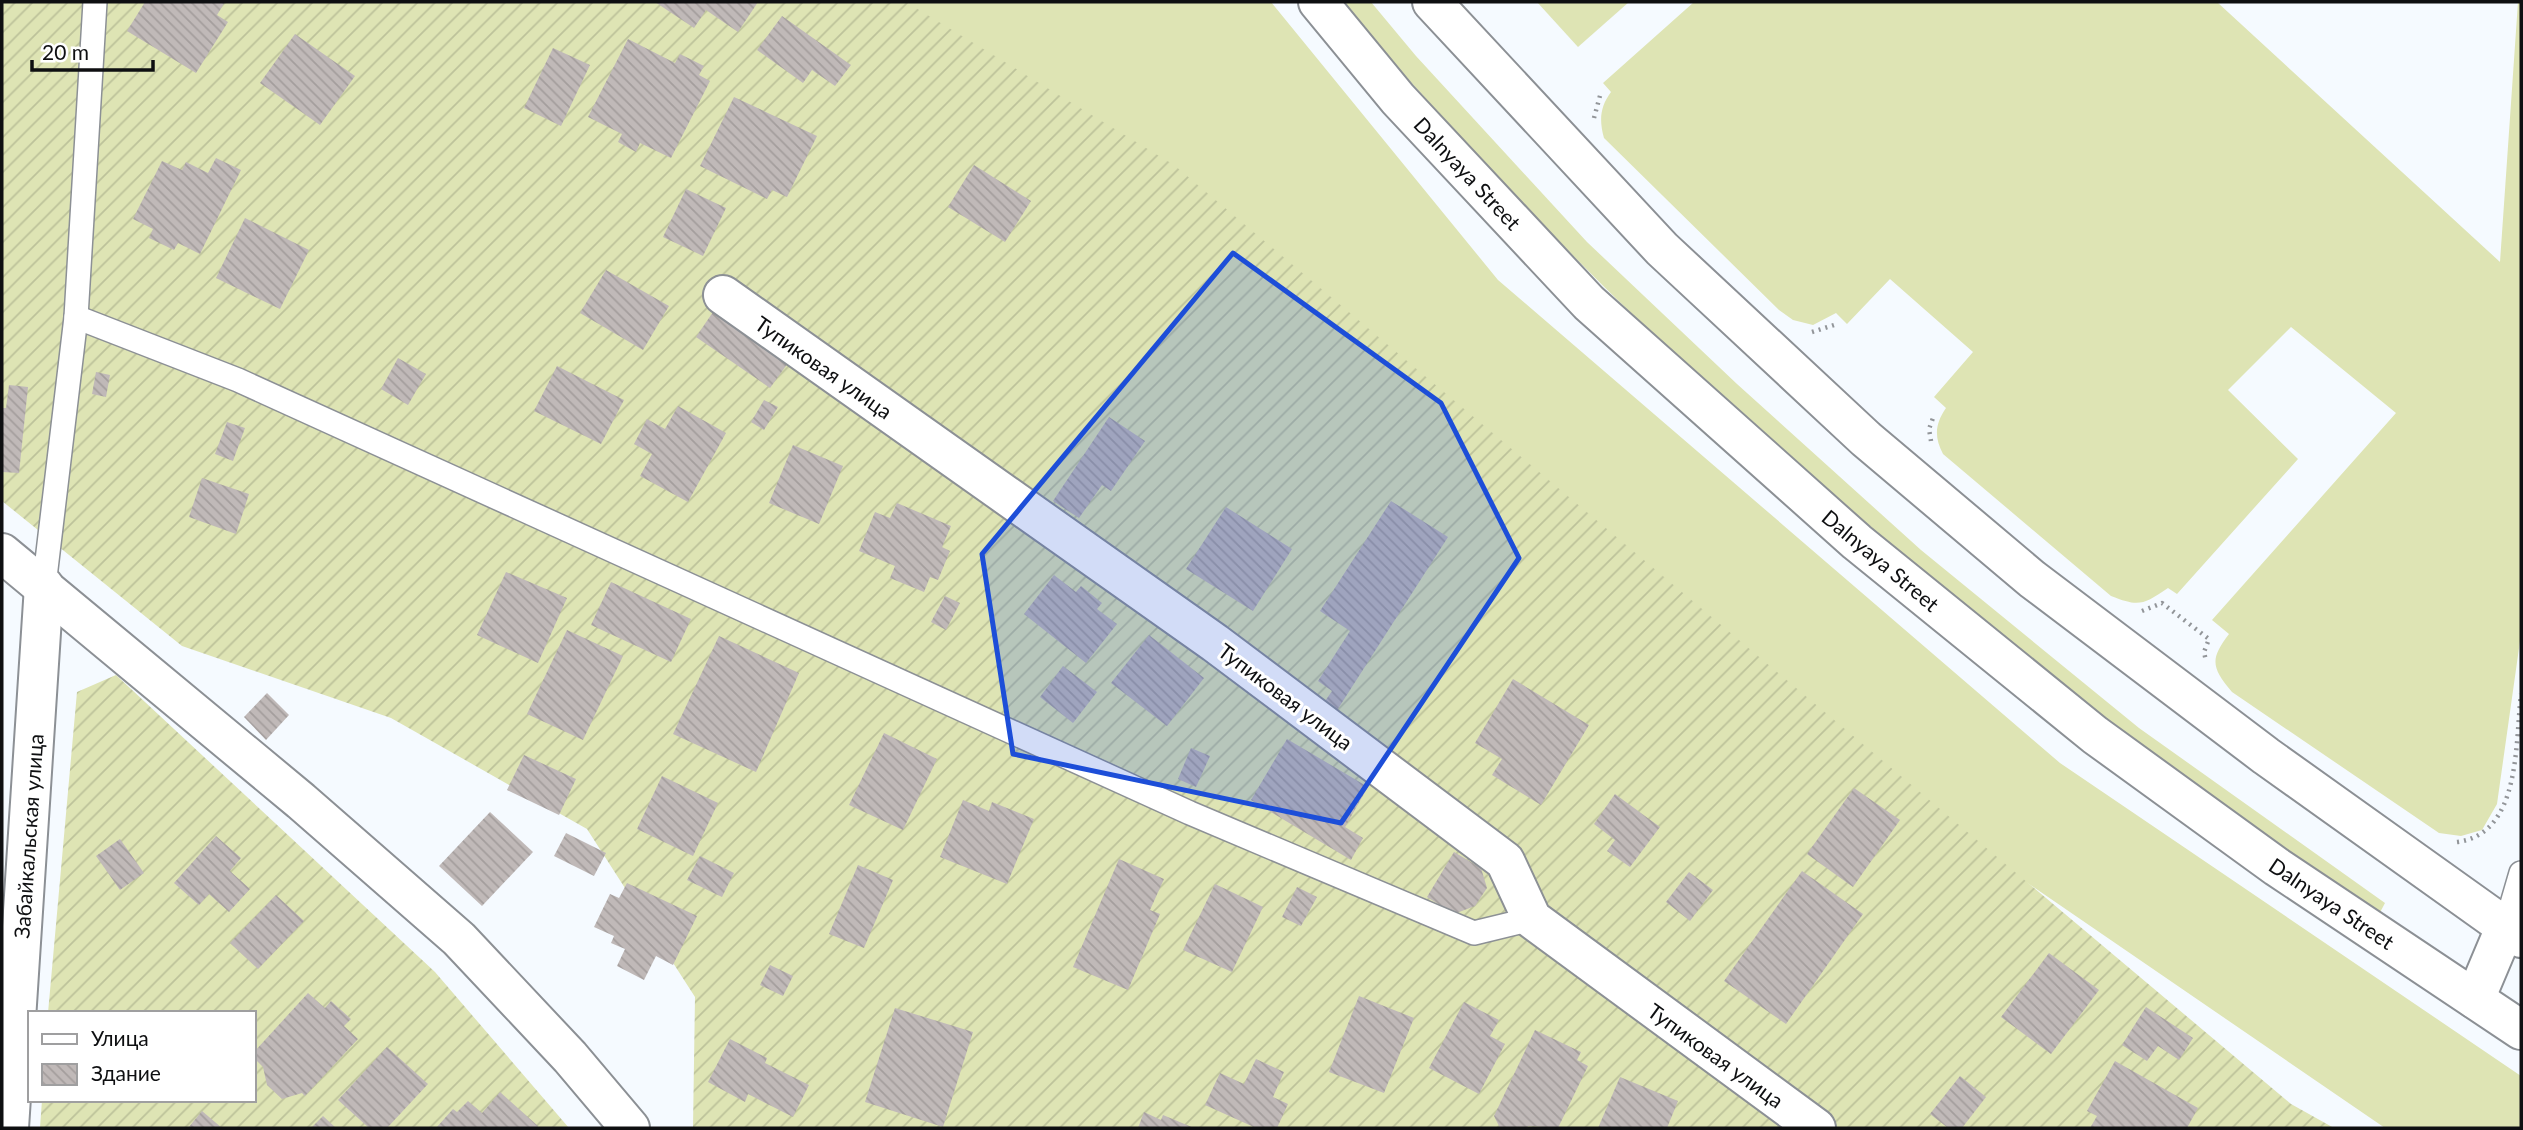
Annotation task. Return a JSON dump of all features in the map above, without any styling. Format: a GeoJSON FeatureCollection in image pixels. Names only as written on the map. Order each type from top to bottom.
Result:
{"type":"FeatureCollection","features":[{"type":"Feature","properties":{"kind":"main road","name":"Dalnyaya Street"},"geometry":{"type":"LineString","coordinates":[[1318,2],[1398,99],[1588,303],[1857,542],[2095,735],[2277,867],[2521,1030]]}},
{"type":"Feature","properties":{"kind":"main road"},"geometry":{"type":"LineString","coordinates":[[1432,2],[1662,249],[1866,439],[2032,579],[2266,756],[2513,933],[2474,999]]}},
{"type":"Feature","properties":{"kind":"main road","name":"Тупиковая улица"},"geometry":{"type":"LineString","coordinates":[[723,295],[1215,643],[1505,861],[1532,919],[1816,1128]]}},
{"type":"Feature","properties":{"kind":"main road"},"geometry":{"type":"LineString","coordinates":[[2,553],[301,801],[459,939],[570,1057],[630,1128]]}},
{"type":"Feature","properties":{"kind":"main road","name":"Забайкальская улица"},"geometry":{"type":"LineString","coordinates":[[9,1128],[44,586]]}},
{"type":"Feature","properties":{"kind":"lane"},"geometry":{"type":"LineString","coordinates":[[44,586],[76,317],[95,2]]}},
{"type":"Feature","properties":{"kind":"lane"},"geometry":{"type":"LineString","coordinates":[[76,317],[238,380],[1178,807],[1474,933],[1532,919]]}},
{"type":"Feature","properties":{"kind":"lane"},"geometry":{"type":"LineString","coordinates":[[2513,933],[2521,873]]}},
{"type":"Feature","properties":{"kind":"path"},"geometry":{"type":"LineString","coordinates":[[1932,445],[1929,429],[1933,418]]}},
{"type":"Feature","properties":{"kind":"path"},"geometry":{"type":"LineString","coordinates":[[2137,611],[2162,603],[2209,639],[2204,652],[2208,668]]}},
{"type":"Feature","properties":{"kind":"path"},"geometry":{"type":"LineString","coordinates":[[2448,842],[2459,843],[2480,836],[2501,817],[2507,800],[2521,694]]}},
{"type":"Feature","properties":{"kind":"highlighted area"},"geometry":{"type":"Polygon","coordinates":[[[1233,253],[1441,403],[1519,558],[1341,823],[1013,754],[982,554],[1233,253]]]}},
{"type":"Feature","properties":{"kind":"green space"},"geometry":{"type":"Polygon","coordinates":[[[2,2],[906,2],[1174,165],[2291,1104],[2334,1128],[693,1128],[695,997],[587,829],[391,718],[182,646],[2,501],[2,2]]]}},
{"type":"Feature","properties":{"kind":"green space"},"geometry":{"type":"Polygon","coordinates":[[[906,2],[1271,2],[1498,280],[2060,763],[2521,1076],[2521,1128],[2385,1128],[1975,847],[906,2]]]}},
{"type":"Feature","properties":{"kind":"green space"},"geometry":{"type":"Polygon","coordinates":[[[1338,2],[1371,2],[1416,56],[1587,242],[1737,384],[1921,550],[2139,728],[2385,903],[2376,920],[2248,829],[2059,685],[1873,533],[1752,427],[1558,240],[1338,2]]]}},
{"type":"Feature","properties":{"kind":"green space"},"geometry":{"type":"Polygon","coordinates":[[[1537,2],[1629,2],[1578,47],[1537,2]]]}},
{"type":"Feature","properties":{"kind":"green space"},"geometry":{"type":"Polygon","coordinates":[[[1694,2],[2217,2],[2500,262],[2518,2],[2521,2],[2521,634],[2497,804],[2482,830],[2461,836],[2439,833],[2232,692],[2217,669],[2218,650],[2229,634],[2212,620],[2396,413],[2291,327],[2228,390],[2298,459],[2177,594],[2168,588],[2146,601],[2135,603],[2111,596],[1943,454],[1937,431],[1946,408],[1934,397],[1973,352],[1890,279],[1847,324],[1836,313],[1813,325],[1793,320],[1779,310],[1604,138],[1602,114],[1611,92],[1603,83],[1694,2]]]}},
{"type":"Feature","properties":{"kind":"green space"},"geometry":{"type":"Polygon","coordinates":[[[116,675],[435,972],[569,1128],[40,1128],[42,1102],[256,1102],[256,1011],[48,1011],[77,692],[116,675]]]}},
{"type":"Feature","properties":{"kind":"building"},"geometry":{"type":"Polygon","coordinates":[[[145,2],[225,2],[217,15],[228,22],[196,73],[127,31],[145,2]]]}},
{"type":"Feature","properties":{"kind":"building"},"geometry":{"type":"Polygon","coordinates":[[[655,2],[758,2],[738,32],[706,10],[694,28],[655,2]]]}},
{"type":"Feature","properties":{"kind":"building"},"geometry":{"type":"Polygon","coordinates":[[[782,16],[851,65],[835,86],[812,70],[803,83],[757,50],[782,16]]]}},
{"type":"Feature","properties":{"kind":"building"},"geometry":{"type":"Polygon","coordinates":[[[295,34],[355,76],[320,125],[260,83],[295,34]]]}},
{"type":"Feature","properties":{"kind":"building"},"geometry":{"type":"Polygon","coordinates":[[[628,39],[675,63],[680,54],[704,66],[699,75],[710,81],[671,158],[640,143],[636,152],[618,142],[622,134],[588,117],[628,39]]]}},
{"type":"Feature","properties":{"kind":"building"},"geometry":{"type":"Polygon","coordinates":[[[553,48],[590,65],[561,126],[524,108],[553,48]]]}},
{"type":"Feature","properties":{"kind":"building"},"geometry":{"type":"Polygon","coordinates":[[[734,97],[817,136],[787,197],[772,190],[767,199],[700,166],[734,97]]]}},
{"type":"Feature","properties":{"kind":"building"},"geometry":{"type":"Polygon","coordinates":[[[216,158],[241,170],[200,254],[178,243],[174,250],[149,238],[153,229],[133,219],[162,161],[182,170],[186,162],[208,173],[216,158]]]}},
{"type":"Feature","properties":{"kind":"building"},"geometry":{"type":"Polygon","coordinates":[[[974,165],[1031,201],[1005,242],[948,207],[974,165]]]}},
{"type":"Feature","properties":{"kind":"building"},"geometry":{"type":"Polygon","coordinates":[[[686,189],[726,208],[703,256],[663,237],[686,189]]]}},
{"type":"Feature","properties":{"kind":"building"},"geometry":{"type":"Polygon","coordinates":[[[245,218],[309,250],[280,309],[216,278],[245,218]]]}},
{"type":"Feature","properties":{"kind":"building"},"geometry":{"type":"Polygon","coordinates":[[[606,270],[669,306],[643,350],[580,313],[606,270]]]}},
{"type":"Feature","properties":{"kind":"building"},"geometry":{"type":"Polygon","coordinates":[[[713,312],[788,363],[770,388],[696,337],[713,312]]]}},
{"type":"Feature","properties":{"kind":"building"},"geometry":{"type":"Polygon","coordinates":[[[398,358],[426,374],[408,405],[381,389],[398,358]]]}},
{"type":"Feature","properties":{"kind":"building"},"geometry":{"type":"Polygon","coordinates":[[[557,366],[624,400],[601,444],[534,411],[557,366]]]}},
{"type":"Feature","properties":{"kind":"building"},"geometry":{"type":"Polygon","coordinates":[[[96,372],[110,375],[106,397],[92,394],[96,372]]]}},
{"type":"Feature","properties":{"kind":"building"},"geometry":{"type":"Polygon","coordinates":[[[9,385],[28,387],[19,473],[2,472],[2,408],[6,408],[9,385]]]}},
{"type":"Feature","properties":{"kind":"building"},"geometry":{"type":"Polygon","coordinates":[[[764,400],[778,407],[764,430],[751,422],[764,400]]]}},
{"type":"Feature","properties":{"kind":"building"},"geometry":{"type":"Polygon","coordinates":[[[678,406],[726,433],[688,502],[640,476],[652,454],[634,444],[647,419],[665,429],[678,406]]]}},
{"type":"Feature","properties":{"kind":"building"},"geometry":{"type":"Polygon","coordinates":[[[1109,417],[1145,441],[1111,491],[1102,485],[1079,518],[1053,501],[1109,417]]]}},
{"type":"Feature","properties":{"kind":"building"},"geometry":{"type":"Polygon","coordinates":[[[227,422],[245,428],[233,461],[215,454],[227,422]]]}},
{"type":"Feature","properties":{"kind":"building"},"geometry":{"type":"Polygon","coordinates":[[[793,445],[843,466],[819,524],[769,503],[793,445]]]}},
{"type":"Feature","properties":{"kind":"building"},"geometry":{"type":"Polygon","coordinates":[[[202,478],[249,494],[236,534],[189,517],[202,478]]]}},
{"type":"Feature","properties":{"kind":"building"},"geometry":{"type":"Polygon","coordinates":[[[1391,501],[1448,537],[1334,715],[1321,707],[1332,691],[1318,681],[1350,631],[1320,611],[1391,501]]]}},
{"type":"Feature","properties":{"kind":"building"},"geometry":{"type":"Polygon","coordinates":[[[897,503],[951,526],[942,547],[950,551],[938,580],[930,577],[924,592],[890,578],[895,566],[859,551],[875,512],[890,518],[897,503]]]}},
{"type":"Feature","properties":{"kind":"building"},"geometry":{"type":"Polygon","coordinates":[[[1226,507],[1292,549],[1253,611],[1186,569],[1226,507]]]}},
{"type":"Feature","properties":{"kind":"building"},"geometry":{"type":"Polygon","coordinates":[[[506,572],[567,598],[538,663],[477,635],[506,572]]]}},
{"type":"Feature","properties":{"kind":"building"},"geometry":{"type":"Polygon","coordinates":[[[1054,575],[1076,592],[1081,586],[1102,603],[1097,609],[1117,624],[1086,663],[1024,614],[1054,575]]]}},
{"type":"Feature","properties":{"kind":"building"},"geometry":{"type":"Polygon","coordinates":[[[611,582],[691,619],[671,662],[591,625],[611,582]]]}},
{"type":"Feature","properties":{"kind":"building"},"geometry":{"type":"Polygon","coordinates":[[[945,596],[960,603],[946,630],[931,622],[945,596]]]}},
{"type":"Feature","properties":{"kind":"building"},"geometry":{"type":"Polygon","coordinates":[[[567,630],[623,656],[583,740],[527,714],[567,630]]]}},
{"type":"Feature","properties":{"kind":"building"},"geometry":{"type":"Polygon","coordinates":[[[1149,635],[1204,678],[1167,726],[1111,683],[1149,635]]]}},
{"type":"Feature","properties":{"kind":"building"},"geometry":{"type":"Polygon","coordinates":[[[719,636],[799,673],[756,772],[673,734],[719,636]]]}},
{"type":"Feature","properties":{"kind":"building"},"geometry":{"type":"Polygon","coordinates":[[[1063,666],[1097,692],[1073,723],[1040,697],[1063,666]]]}},
{"type":"Feature","properties":{"kind":"building"},"geometry":{"type":"Polygon","coordinates":[[[1513,679],[1589,725],[1541,805],[1492,775],[1502,759],[1475,743],[1513,679]]]}},
{"type":"Feature","properties":{"kind":"building"},"geometry":{"type":"Polygon","coordinates":[[[267,693],[289,715],[266,740],[244,717],[267,693]]]}},
{"type":"Feature","properties":{"kind":"building"},"geometry":{"type":"Polygon","coordinates":[[[884,733],[937,759],[903,830],[849,805],[884,733]]]}},
{"type":"Feature","properties":{"kind":"building"},"geometry":{"type":"Polygon","coordinates":[[[1287,739],[1368,787],[1345,827],[1363,838],[1351,860],[1251,800],[1287,739]]]}},
{"type":"Feature","properties":{"kind":"building"},"geometry":{"type":"Polygon","coordinates":[[[1191,748],[1210,756],[1196,787],[1178,779],[1191,748]]]}},
{"type":"Feature","properties":{"kind":"building"},"geometry":{"type":"Polygon","coordinates":[[[524,755],[576,779],[559,815],[507,790],[524,755]]]}},
{"type":"Feature","properties":{"kind":"building"},"geometry":{"type":"Polygon","coordinates":[[[662,776],[718,803],[693,856],[637,829],[662,776]]]}},
{"type":"Feature","properties":{"kind":"building"},"geometry":{"type":"Polygon","coordinates":[[[1854,788],[1900,820],[1853,887],[1807,854],[1854,788]]]}},
{"type":"Feature","properties":{"kind":"building"},"geometry":{"type":"Polygon","coordinates":[[[1615,794],[1660,827],[1630,867],[1607,851],[1615,840],[1594,824],[1615,794]]]}},
{"type":"Feature","properties":{"kind":"building"},"geometry":{"type":"Polygon","coordinates":[[[963,800],[989,811],[992,802],[1034,819],[1007,884],[940,857],[963,800]]]}},
{"type":"Feature","properties":{"kind":"building"},"geometry":{"type":"Polygon","coordinates":[[[490,812],[533,852],[482,906],[439,866],[490,812]]]}},
{"type":"Feature","properties":{"kind":"building"},"geometry":{"type":"Polygon","coordinates":[[[566,833],[606,853],[594,876],[554,856],[566,833]]]}},
{"type":"Feature","properties":{"kind":"building"},"geometry":{"type":"Polygon","coordinates":[[[216,836],[241,858],[230,871],[250,889],[229,912],[209,894],[199,905],[174,883],[216,836]]]}},
{"type":"Feature","properties":{"kind":"building"},"geometry":{"type":"Polygon","coordinates":[[[120,839],[144,873],[120,890],[96,856],[120,839]]]}},
{"type":"Feature","properties":{"kind":"building"},"geometry":{"type":"Polygon","coordinates":[[[1454,852],[1481,868],[1487,888],[1475,906],[1454,914],[1427,897],[1454,852]]]}},
{"type":"Feature","properties":{"kind":"building"},"geometry":{"type":"Polygon","coordinates":[[[700,856],[734,873],[722,897],[687,880],[700,856]]]}},
{"type":"Feature","properties":{"kind":"building"},"geometry":{"type":"Polygon","coordinates":[[[1119,859],[1164,879],[1150,910],[1160,914],[1128,990],[1073,967],[1119,859]]]}},
{"type":"Feature","properties":{"kind":"building"},"geometry":{"type":"Polygon","coordinates":[[[858,865],[893,880],[864,948],[829,934],[858,865]]]}},
{"type":"Feature","properties":{"kind":"building"},"geometry":{"type":"Polygon","coordinates":[[[1802,871],[1863,914],[1786,1024],[1724,981],[1802,871]]]}},
{"type":"Feature","properties":{"kind":"building"},"geometry":{"type":"Polygon","coordinates":[[[1689,872],[1713,890],[1690,921],[1666,902],[1689,872]]]}},
{"type":"Feature","properties":{"kind":"building"},"geometry":{"type":"Polygon","coordinates":[[[627,883],[697,916],[673,965],[656,956],[644,980],[617,966],[625,949],[611,943],[614,936],[594,927],[610,894],[619,898],[627,883]]]}},
{"type":"Feature","properties":{"kind":"building"},"geometry":{"type":"Polygon","coordinates":[[[1215,884],[1263,907],[1232,972],[1183,950],[1215,884]]]}},
{"type":"Feature","properties":{"kind":"building"},"geometry":{"type":"Polygon","coordinates":[[[1297,887],[1317,897],[1301,926],[1282,917],[1297,887]]]}},
{"type":"Feature","properties":{"kind":"building"},"geometry":{"type":"Polygon","coordinates":[[[276,895],[304,921],[258,969],[230,943],[276,895]]]}},
{"type":"Feature","properties":{"kind":"building"},"geometry":{"type":"Polygon","coordinates":[[[2049,953],[2099,990],[2051,1054],[2001,1017],[2049,953]]]}},
{"type":"Feature","properties":{"kind":"building"},"geometry":{"type":"Polygon","coordinates":[[[770,965],[793,976],[783,996],[760,985],[770,965]]]}},
{"type":"Feature","properties":{"kind":"building"},"geometry":{"type":"Polygon","coordinates":[[[308,993],[325,1008],[331,1001],[351,1019],[344,1026],[358,1039],[305,1096],[302,1093],[282,1099],[267,1085],[263,1067],[256,1060],[256,1050],[308,993]]]}},
{"type":"Feature","properties":{"kind":"building"},"geometry":{"type":"Polygon","coordinates":[[[1359,996],[1414,1018],[1384,1093],[1329,1072],[1359,996]]]}},
{"type":"Feature","properties":{"kind":"building"},"geometry":{"type":"Polygon","coordinates":[[[1464,1002],[1499,1020],[1490,1036],[1505,1044],[1479,1094],[1429,1068],[1464,1002]]]}},
{"type":"Feature","properties":{"kind":"building"},"geometry":{"type":"Polygon","coordinates":[[[2146,1007],[2193,1038],[2179,1060],[2158,1046],[2147,1061],[2122,1045],[2146,1007]]]}},
{"type":"Feature","properties":{"kind":"building"},"geometry":{"type":"Polygon","coordinates":[[[895,1008],[973,1032],[943,1127],[865,1102],[895,1008]]]}},
{"type":"Feature","properties":{"kind":"building"},"geometry":{"type":"Polygon","coordinates":[[[1535,1030],[1581,1052],[1577,1060],[1588,1066],[1558,1128],[1500,1128],[1494,1116],[1535,1030]]]}},
{"type":"Feature","properties":{"kind":"building"},"geometry":{"type":"Polygon","coordinates":[[[730,1039],[767,1058],[765,1063],[809,1085],[793,1117],[748,1094],[745,1102],[708,1082],[730,1039]]]}},
{"type":"Feature","properties":{"kind":"building"},"geometry":{"type":"Polygon","coordinates":[[[387,1047],[428,1084],[387,1128],[369,1128],[338,1100],[387,1047]]]}},
{"type":"Feature","properties":{"kind":"building"},"geometry":{"type":"Polygon","coordinates":[[[1256,1059],[1284,1072],[1273,1097],[1288,1104],[1277,1128],[1256,1128],[1205,1105],[1220,1073],[1244,1084],[1256,1059]]]}},
{"type":"Feature","properties":{"kind":"building"},"geometry":{"type":"Polygon","coordinates":[[[2115,1061],[2198,1108],[2187,1128],[2090,1128],[2097,1116],[2087,1111],[2115,1061]]]}},
{"type":"Feature","properties":{"kind":"building"},"geometry":{"type":"Polygon","coordinates":[[[1960,1076],[1986,1097],[1962,1128],[1948,1128],[1930,1114],[1960,1076]]]}},
{"type":"Feature","properties":{"kind":"building"},"geometry":{"type":"Polygon","coordinates":[[[1620,1077],[1678,1101],[1667,1128],[1598,1128],[1620,1077]]]}},
{"type":"Feature","properties":{"kind":"building"},"geometry":{"type":"Polygon","coordinates":[[[500,1092],[538,1126],[436,1128],[453,1109],[457,1112],[468,1101],[482,1113],[500,1092]]]}},
{"type":"Feature","properties":{"kind":"building"},"geometry":{"type":"Polygon","coordinates":[[[202,1111],[222,1128],[188,1128],[202,1111]]]}},
{"type":"Feature","properties":{"kind":"building"},"geometry":{"type":"Polygon","coordinates":[[[1144,1112],[1161,1120],[1163,1115],[1194,1128],[1138,1128],[1144,1112]]]}},
{"type":"Feature","properties":{"kind":"building"},"geometry":{"type":"Polygon","coordinates":[[[323,1116],[336,1128],[311,1128],[323,1116]]]}}]}
